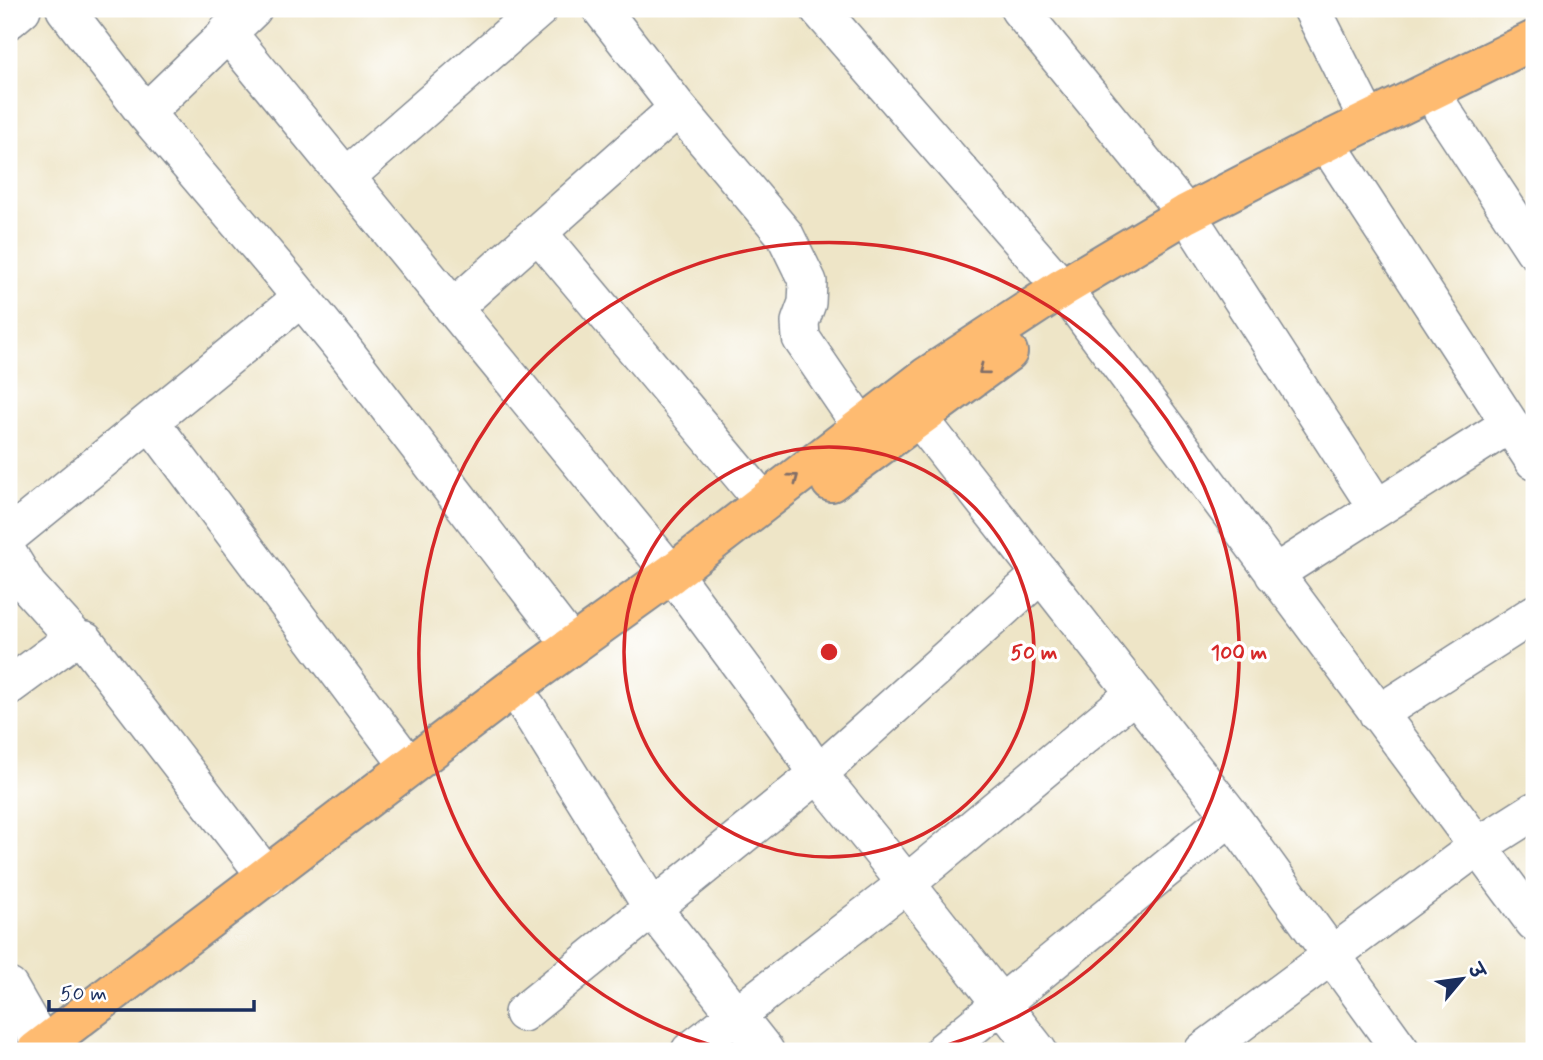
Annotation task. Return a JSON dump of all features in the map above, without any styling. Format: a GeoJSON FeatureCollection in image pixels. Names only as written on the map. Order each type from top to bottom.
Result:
{"type":"FeatureCollection","features":[{"type":"Feature","properties":{"kind":"main road"},"geometry":{"type":"LineString","coordinates":[[1332,152],[1369,122],[1534,40]]}},
{"type":"Feature","properties":{"kind":"main road"},"geometry":{"type":"LineString","coordinates":[[51,1050],[527,707],[678,581],[763,501],[926,377],[1193,224],[1332,152],[1442,110],[1534,64]]}},
{"type":"Feature","properties":{"kind":"main road"},"geometry":{"type":"LineString","coordinates":[[51,1050],[267,877],[571,644],[678,581],[919,418],[1019,343],[1069,297]]}},
{"type":"Feature","properties":{"kind":"street"},"geometry":{"type":"LineString","coordinates":[[9,20],[22,9]]}},
{"type":"Feature","properties":{"kind":"street"},"geometry":{"type":"LineString","coordinates":[[65,9],[145,113],[301,298],[571,644]]}},
{"type":"Feature","properties":{"kind":"street"},"geometry":{"type":"LineString","coordinates":[[346,177],[539,9]]}},
{"type":"Feature","properties":{"kind":"street"},"geometry":{"type":"LineString","coordinates":[[601,9],[678,108],[785,235],[808,282],[809,294],[800,321],[801,338],[862,426]]}},
{"type":"Feature","properties":{"kind":"street"},"geometry":{"type":"LineString","coordinates":[[819,9],[1069,297],[1534,922]]}},
{"type":"Feature","properties":{"kind":"street"},"geometry":{"type":"LineString","coordinates":[[1019,9],[1193,224],[1377,508]]}},
{"type":"Feature","properties":{"kind":"street"},"geometry":{"type":"LineString","coordinates":[[1312,9],[1369,122]]}},
{"type":"Feature","properties":{"kind":"street"},"geometry":{"type":"LineString","coordinates":[[145,113],[240,21],[346,177],[678,581],[818,774],[1038,1051]]}},
{"type":"Feature","properties":{"kind":"street"},"geometry":{"type":"LineString","coordinates":[[453,308],[678,108]]}},
{"type":"Feature","properties":{"kind":"street"},"geometry":{"type":"LineString","coordinates":[[1442,110],[1534,250]]}},
{"type":"Feature","properties":{"kind":"street"},"geometry":{"type":"LineString","coordinates":[[1332,152],[1534,461]]}},
{"type":"Feature","properties":{"kind":"street"},"geometry":{"type":"LineString","coordinates":[[539,234],[763,501]]}},
{"type":"Feature","properties":{"kind":"street"},"geometry":{"type":"LineString","coordinates":[[9,536],[301,298]]}},
{"type":"Feature","properties":{"kind":"street"},"geometry":{"type":"LineString","coordinates":[[919,418],[1231,816],[1401,1051]]}},
{"type":"Feature","properties":{"kind":"street"},"geometry":{"type":"LineString","coordinates":[[150,421],[410,766]]}},
{"type":"Feature","properties":{"kind":"street"},"geometry":{"type":"LineString","coordinates":[[1274,574],[1510,424]]}},
{"type":"Feature","properties":{"kind":"street"},"geometry":{"type":"LineString","coordinates":[[9,555],[29,586],[76,639],[87,644],[267,877]]}},
{"type":"Feature","properties":{"kind":"street"},"geometry":{"type":"LineString","coordinates":[[523,1013],[818,774],[1040,575]]}},
{"type":"Feature","properties":{"kind":"street"},"geometry":{"type":"LineString","coordinates":[[1378,714],[1534,614]]}},
{"type":"Feature","properties":{"kind":"street"},"geometry":{"type":"LineString","coordinates":[[9,686],[76,639]]}},
{"type":"Feature","properties":{"kind":"street"},"geometry":{"type":"LineString","coordinates":[[690,1051],[906,884],[1134,694]]}},
{"type":"Feature","properties":{"kind":"street"},"geometry":{"type":"LineString","coordinates":[[527,707],[653,909],[765,1051]]}},
{"type":"Feature","properties":{"kind":"street"},"geometry":{"type":"LineString","coordinates":[[1203,1051],[1477,847],[1534,811]]}},
{"type":"Feature","properties":{"kind":"street"},"geometry":{"type":"LineString","coordinates":[[943,1051],[1231,816]]}},
{"type":"Feature","properties":{"kind":"street"},"geometry":{"type":"LineString","coordinates":[[9,987],[51,1050]]}}]}
